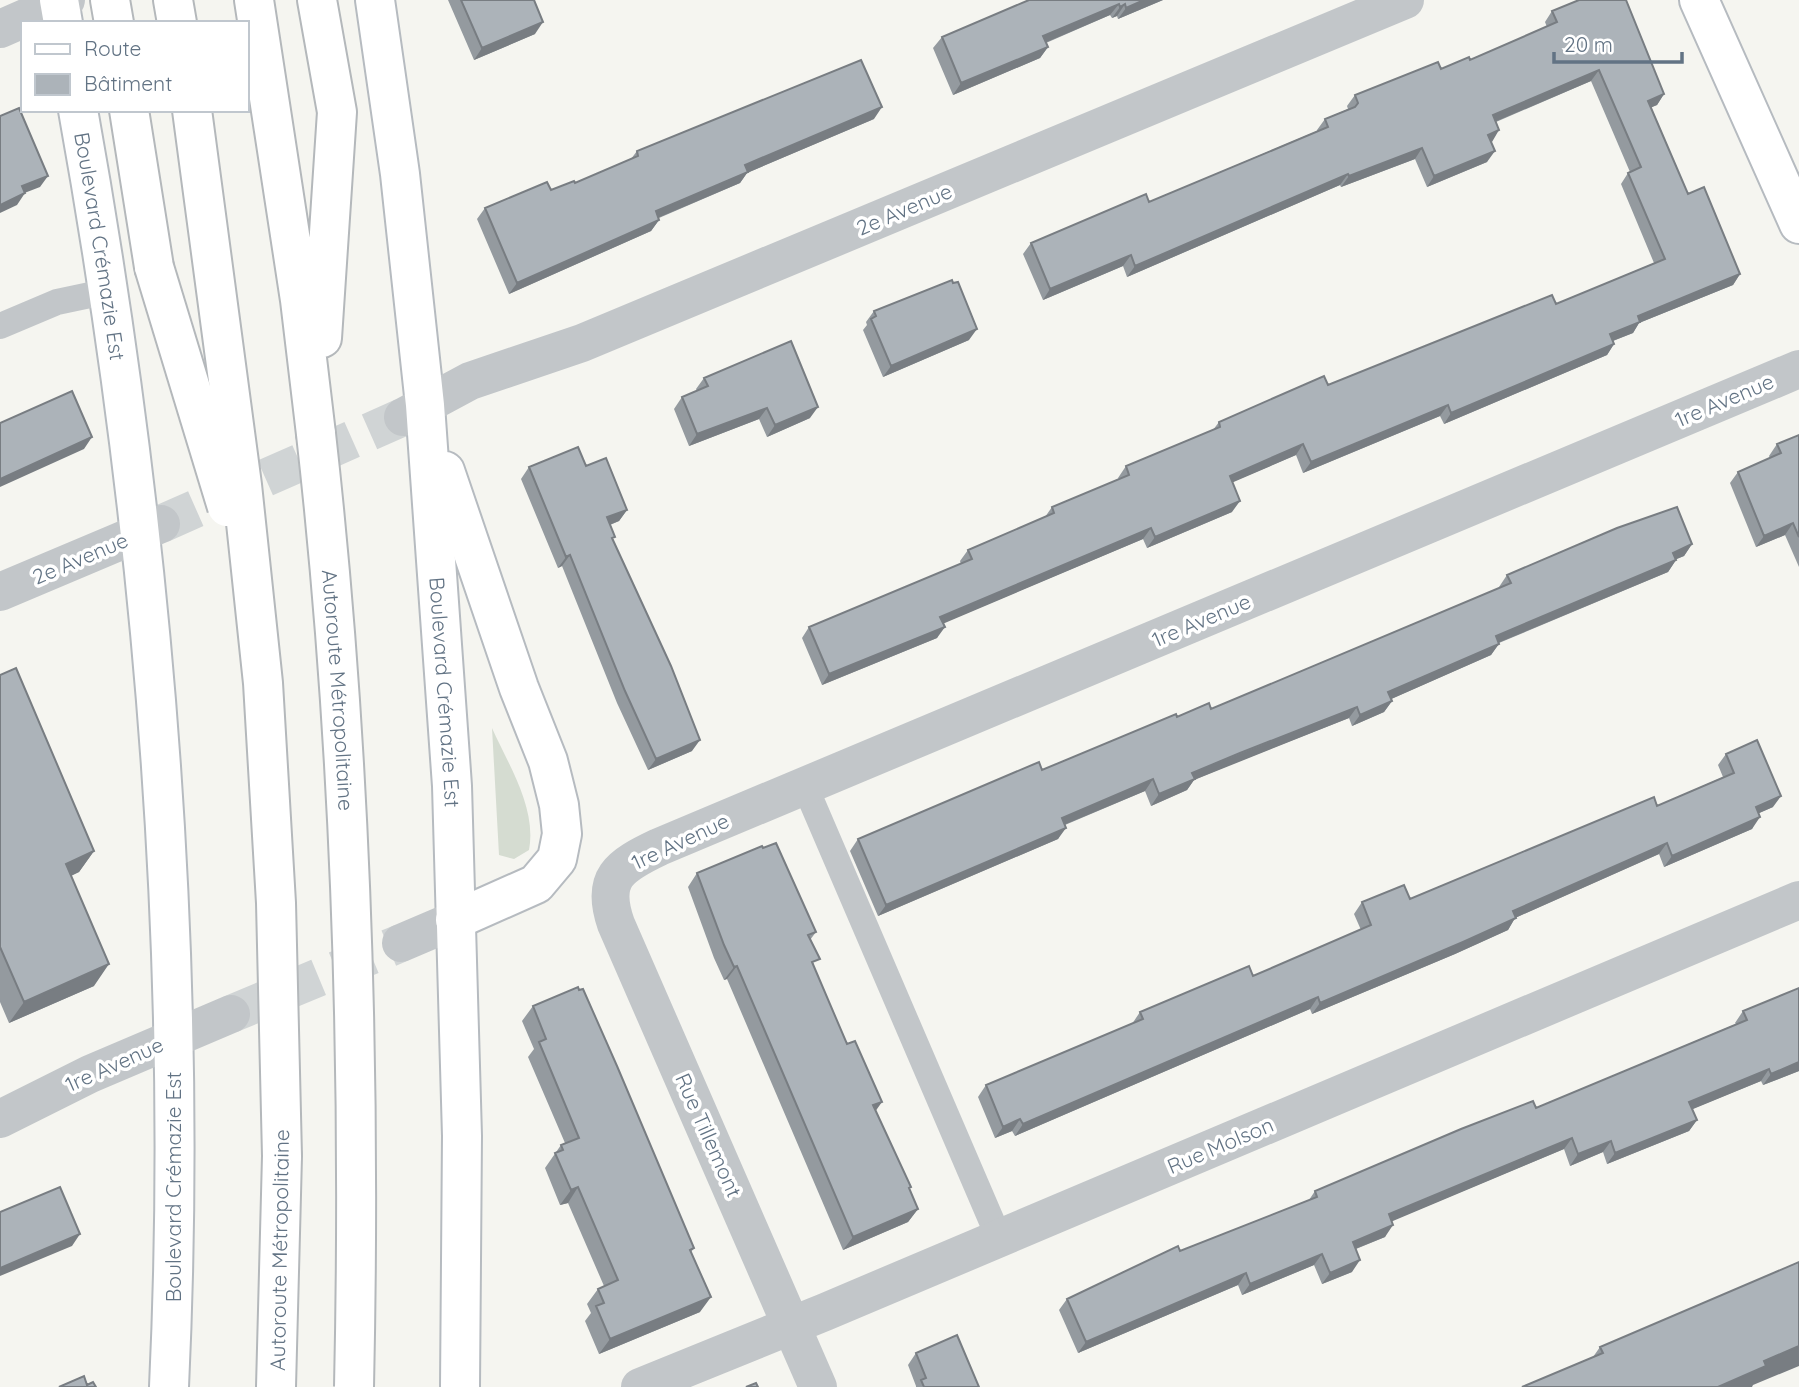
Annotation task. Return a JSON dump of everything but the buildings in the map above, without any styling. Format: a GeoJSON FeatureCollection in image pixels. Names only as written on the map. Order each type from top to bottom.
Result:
{"type":"FeatureCollection","features":[{"type":"Feature","properties":{"kind":"main road"},"geometry":{"type":"LineString","coordinates":[[110,0],[114,21]]}},
{"type":"Feature","properties":{"kind":"main road"},"geometry":{"type":"LineString","coordinates":[[173,0],[177,21]]}},
{"type":"Feature","properties":{"kind":"main road","name":"Autoroute Métropolitaine"},"geometry":{"type":"LineString","coordinates":[[254,0],[300,300],[338,645],[352,879],[357,1075],[354,1387]]}},
{"type":"Feature","properties":{"kind":"main road"},"geometry":{"type":"LineString","coordinates":[[316,435],[337,112],[317,0]]}},
{"type":"Feature","properties":{"kind":"main road","name":"Boulevard Crémazie Est"},"geometry":{"type":"LineString","coordinates":[[375,0],[400,174],[414,411],[452,786],[462,1136],[460,1387]]}},
{"type":"Feature","properties":{"kind":"main road"},"geometry":{"type":"LineString","coordinates":[[1699,0],[1799,224]]}},
{"type":"Feature","properties":{"kind":"main road","name":"Boulevard Crémazie Est"},"geometry":{"type":"LineString","coordinates":[[78,112],[150,528],[148,609],[167,868],[172,1038],[175,1217],[169,1387]]}},
{"type":"Feature","properties":{"kind":"main road"},"geometry":{"type":"LineString","coordinates":[[129,112],[154,267],[254,596]]}},
{"type":"Feature","properties":{"kind":"main road","name":"Autoroute Métropolitaine"},"geometry":{"type":"LineString","coordinates":[[192,112],[227,364],[254,596],[269,759],[279,983],[282,1256],[276,1387]]}},
{"type":"Feature","properties":{"kind":"main road"},"geometry":{"type":"LineString","coordinates":[[414,411],[548,761],[561,819],[557,859],[536,884],[455,920]]}},
{"type":"Feature","properties":{"kind":"street","name":"2e Avenue"},"geometry":{"type":"LineString","coordinates":[[414,411],[470,381],[582,343],[1405,0]]}},
{"type":"Feature","properties":{"kind":"street"},"geometry":{"type":"LineString","coordinates":[[22,21],[62,6]]}},
{"type":"Feature","properties":{"kind":"street"},"geometry":{"type":"LineString","coordinates":[[0,29],[21,21]]}},
{"type":"Feature","properties":{"kind":"street","name":"1re Avenue"},"geometry":{"type":"LineString","coordinates":[[612,882],[635,858],[1799,369]]}},
{"type":"Feature","properties":{"kind":"street","name":"2e Avenue"},"geometry":{"type":"LineString","coordinates":[[0,592],[150,528]]}},
{"type":"Feature","properties":{"kind":"street","name":"Rue Tillemont"},"geometry":{"type":"LineString","coordinates":[[612,882],[610,902],[616,924],[818,1387]]}},
{"type":"Feature","properties":{"kind":"street","name":"Rue Molson"},"geometry":{"type":"LineString","coordinates":[[640,1387],[792,1326],[1799,900]]}},
{"type":"Feature","properties":{"kind":"street"},"geometry":{"type":"LineString","coordinates":[[401,943],[455,920]]}},
{"type":"Feature","properties":{"kind":"street","name":"1re Avenue"},"geometry":{"type":"LineString","coordinates":[[0,1119],[58,1088],[231,1014]]}},
{"type":"Feature","properties":{"kind":"lane"},"geometry":{"type":"LineString","coordinates":[[0,326],[57,302],[110,291]]}},
{"type":"Feature","properties":{"kind":"lane"},"geometry":{"type":"LineString","coordinates":[[805,786],[999,1238]]}},
{"type":"Feature","properties":{"kind":"shaded area"},"geometry":{"type":"Polygon","coordinates":[[[492,728],[520,787],[529,818],[529,850],[514,859],[499,855],[492,728]]]}},
{"type":"Feature","properties":{"kind":"tunnel"},"geometry":{"type":"LineString","coordinates":[[161,524],[403,417]]}},
{"type":"Feature","properties":{"kind":"tunnel"},"geometry":{"type":"LineString","coordinates":[[231,1014],[401,943]]}}]}
